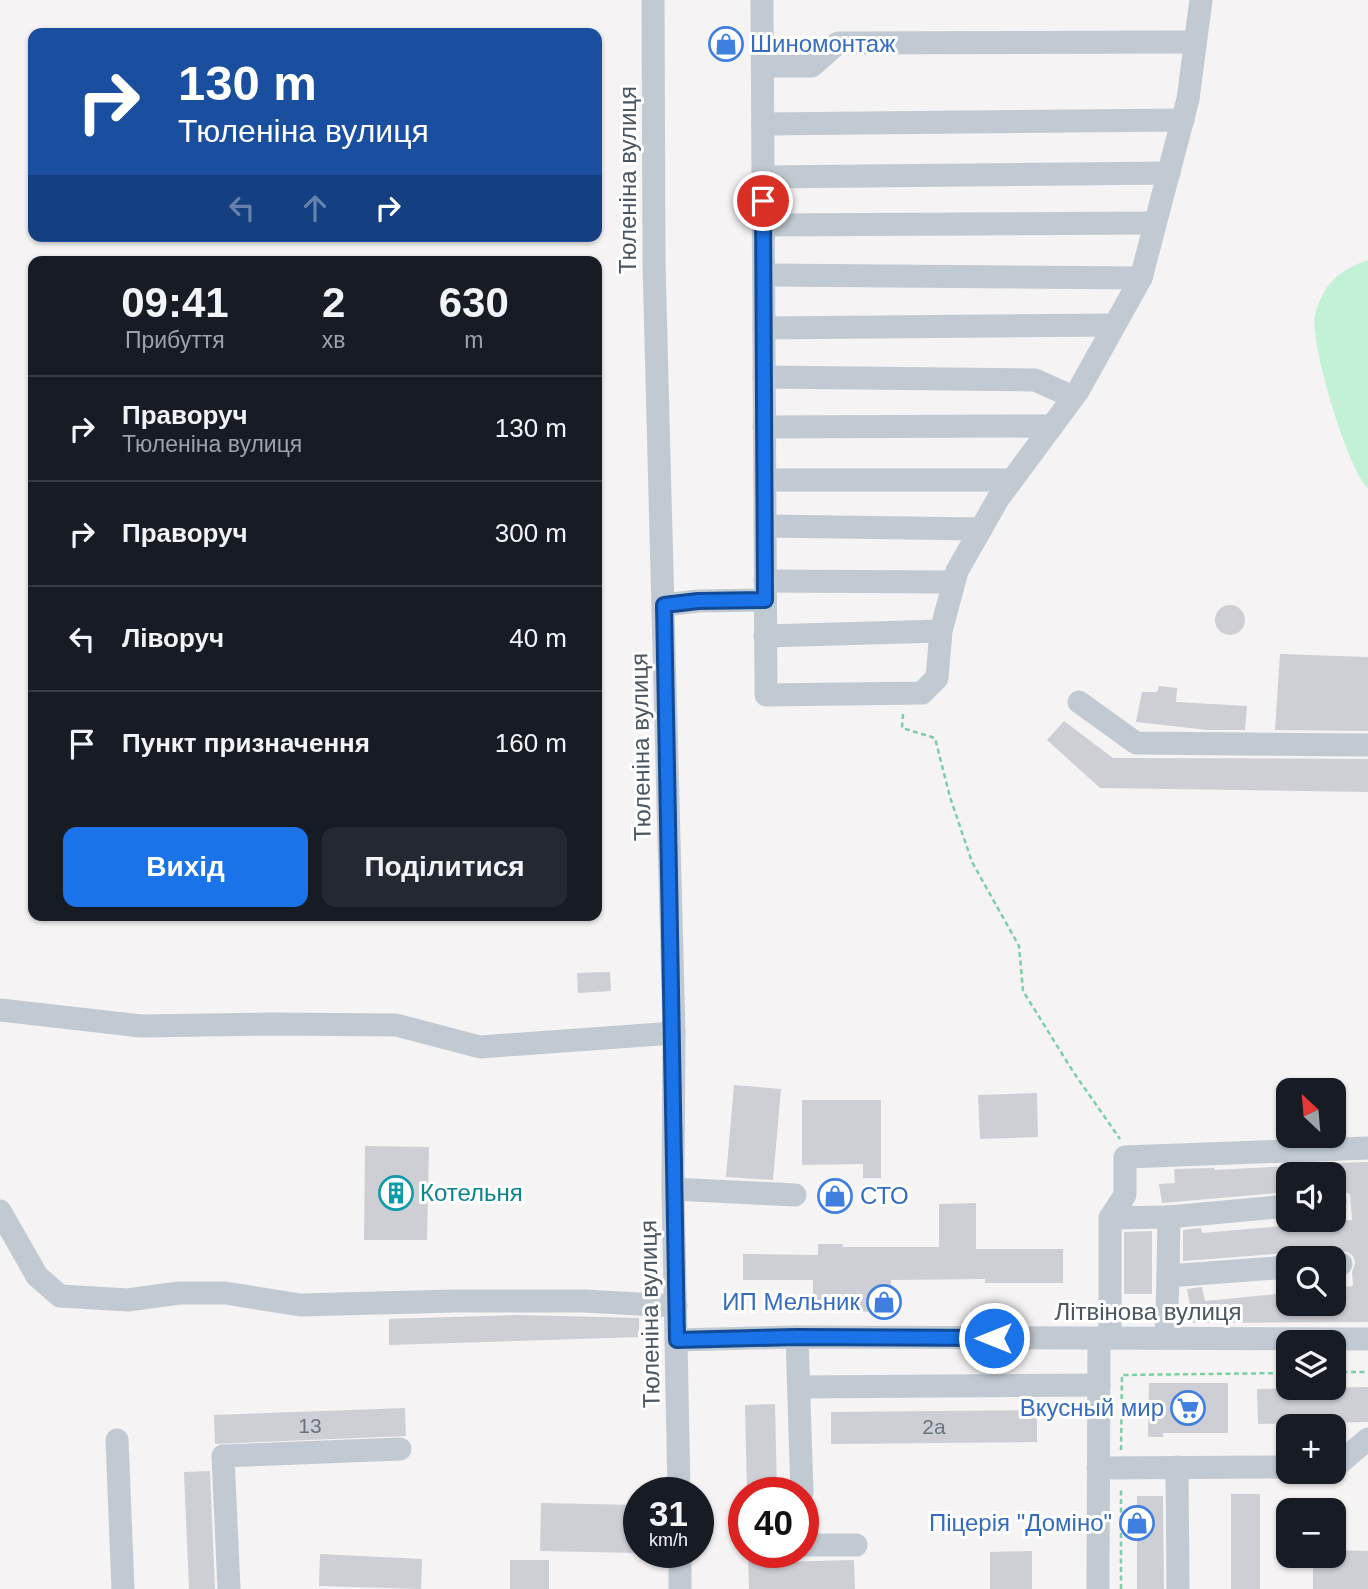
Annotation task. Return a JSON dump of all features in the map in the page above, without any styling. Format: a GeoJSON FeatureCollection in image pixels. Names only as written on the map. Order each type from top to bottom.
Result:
{"type":"FeatureCollection","features":[{"type":"Feature","properties":{"kind":"street","name":"Тюленіна вулиця"},"geometry":{"type":"LineString","coordinates":[[653,0],[654,264],[674,1032],[673,1188],[679,1477]]}},
{"type":"Feature","properties":{"kind":"street"},"geometry":{"type":"LineString","coordinates":[[762,0],[766,695],[922,693],[937,678],[941,631],[957,571],[1012,480],[1073,397],[1141,278],[1188,99],[1201,0]]}},
{"type":"Feature","properties":{"kind":"street"},"geometry":{"type":"LineString","coordinates":[[763,66],[813,66],[838,43],[1195,41]]}},
{"type":"Feature","properties":{"kind":"street"},"geometry":{"type":"LineString","coordinates":[[763,124],[1183,120]]}},
{"type":"Feature","properties":{"kind":"street"},"geometry":{"type":"LineString","coordinates":[[763,177],[1169,173]]}},
{"type":"Feature","properties":{"kind":"street"},"geometry":{"type":"LineString","coordinates":[[763,225],[1156,223]]}},
{"type":"Feature","properties":{"kind":"street"},"geometry":{"type":"LineString","coordinates":[[764,275],[1141,278]]}},
{"type":"Feature","properties":{"kind":"street"},"geometry":{"type":"LineString","coordinates":[[764,328],[1114,326]]}},
{"type":"Feature","properties":{"kind":"street"},"geometry":{"type":"LineString","coordinates":[[764,377],[1035,380],[1073,397]]}},
{"type":"Feature","properties":{"kind":"street"},"geometry":{"type":"LineString","coordinates":[[764,427],[1052,426]]}},
{"type":"Feature","properties":{"kind":"street"},"geometry":{"type":"LineString","coordinates":[[765,480],[1012,480]]}},
{"type":"Feature","properties":{"kind":"street"},"geometry":{"type":"LineString","coordinates":[[765,526],[981,529]]}},
{"type":"Feature","properties":{"kind":"street"},"geometry":{"type":"LineString","coordinates":[[664,605],[765,591],[954,582]]}},
{"type":"Feature","properties":{"kind":"street"},"geometry":{"type":"LineString","coordinates":[[765,636],[941,631]]}},
{"type":"Feature","properties":{"kind":"street"},"geometry":{"type":"LineString","coordinates":[[1079,702],[1136,743],[1368,744]]}},
{"type":"Feature","properties":{"kind":"street"},"geometry":{"type":"LineString","coordinates":[[0,1010],[141,1026],[396,1025],[480,1047],[674,1032]]}},
{"type":"Feature","properties":{"kind":"street"},"geometry":{"type":"LineString","coordinates":[[1098,1589],[1110,1468],[1099,1385],[1110,1218],[1125,1195],[1125,1157],[1368,1148]]}},
{"type":"Feature","properties":{"kind":"street"},"geometry":{"type":"LineString","coordinates":[[673,1188],[796,1195]]}},
{"type":"Feature","properties":{"kind":"street"},"geometry":{"type":"LineString","coordinates":[[1110,1218],[1169,1217],[1276,1207]]}},
{"type":"Feature","properties":{"kind":"street"},"geometry":{"type":"LineString","coordinates":[[0,1211],[37,1276],[60,1296],[128,1300],[179,1293],[225,1293],[300,1305],[583,1301],[676,1306]]}},
{"type":"Feature","properties":{"kind":"street"},"geometry":{"type":"LineString","coordinates":[[1166,1338],[1169,1217]]}},
{"type":"Feature","properties":{"kind":"street"},"geometry":{"type":"LineString","coordinates":[[1168,1276],[1276,1268]]}},
{"type":"Feature","properties":{"kind":"street"},"geometry":{"type":"LineString","coordinates":[[797,1337],[802,1477]]}},
{"type":"Feature","properties":{"kind":"street","name":"Літвінова вулиця"},"geometry":{"type":"LineString","coordinates":[[677,1340],[797,1337],[1368,1339]]}},
{"type":"Feature","properties":{"kind":"street"},"geometry":{"type":"LineString","coordinates":[[799,1387],[1099,1385]]}},
{"type":"Feature","properties":{"kind":"street"},"geometry":{"type":"LineString","coordinates":[[1346,1458],[1368,1439]]}},
{"type":"Feature","properties":{"kind":"street"},"geometry":{"type":"LineString","coordinates":[[117,1440],[123,1589]]}},
{"type":"Feature","properties":{"kind":"street"},"geometry":{"type":"LineString","coordinates":[[229,1589],[223,1456],[400,1449]]}},
{"type":"Feature","properties":{"kind":"street"},"geometry":{"type":"LineString","coordinates":[[1110,1468],[1276,1466]]}},
{"type":"Feature","properties":{"kind":"street"},"geometry":{"type":"LineString","coordinates":[[1177,1467],[1178,1589]]}},
{"type":"Feature","properties":{"kind":"street"},"geometry":{"type":"LineString","coordinates":[[819,1545],[856,1545]]}},
{"type":"Feature","properties":{"kind":"street"},"geometry":{"type":"LineString","coordinates":[[680,1568],[680,1589]]}},
{"type":"Feature","properties":{"kind":"path"},"geometry":{"type":"LineString","coordinates":[[904,693],[902,728],[935,738],[950,796],[972,862],[1019,946],[1023,991],[1125,1148]]}},
{"type":"Feature","properties":{"kind":"path"},"geometry":{"type":"LineString","coordinates":[[1346,1372],[1368,1372]]}},
{"type":"Feature","properties":{"kind":"path"},"geometry":{"type":"LineString","coordinates":[[1121,1589],[1110,1468],[1122,1375],[1276,1373]]}},
{"type":"Feature","properties":{"kind":"green space"},"geometry":{"type":"Polygon","coordinates":[[[1368,260],[1368,488],[1350,458],[1332,405],[1318,351],[1315,315],[1318,304],[1334,280],[1349,268],[1368,260]]]}},
{"type":"Feature","properties":{"kind":"building"},"geometry":{"type":"Polygon","coordinates":[[[1230,605],[1241,609],[1245,620],[1241,631],[1230,635],[1219,631],[1215,620],[1219,609],[1230,605]]]}},
{"type":"Feature","properties":{"kind":"building"},"geometry":{"type":"Polygon","coordinates":[[[1280,654],[1368,657],[1368,731],[1275,730],[1280,654]]]}},
{"type":"Feature","properties":{"kind":"building"},"geometry":{"type":"Polygon","coordinates":[[[1159,686],[1177,688],[1176,702],[1247,706],[1245,730],[1208,730],[1136,722],[1142,692],[1157,692],[1159,686]]]}},
{"type":"Feature","properties":{"kind":"building"},"geometry":{"type":"Polygon","coordinates":[[[1064,721],[1113,758],[1368,759],[1368,792],[1100,788],[1047,740],[1064,721]]]}},
{"type":"Feature","properties":{"kind":"building"},"geometry":{"type":"Polygon","coordinates":[[[610,972],[611,991],[578,993],[577,973],[610,972]]]}},
{"type":"Feature","properties":{"kind":"building"},"geometry":{"type":"Polygon","coordinates":[[[734,1085],[781,1089],[773,1180],[726,1177],[734,1085]]]}},
{"type":"Feature","properties":{"kind":"building"},"geometry":{"type":"Polygon","coordinates":[[[1037,1093],[1038,1137],[980,1139],[978,1095],[1037,1093]]]}},
{"type":"Feature","properties":{"kind":"building"},"geometry":{"type":"Polygon","coordinates":[[[802,1100],[881,1100],[881,1178],[863,1178],[863,1164],[802,1165],[802,1100]]]}},
{"type":"Feature","properties":{"kind":"building","name":"Котельня"},"geometry":{"type":"Polygon","coordinates":[[[365,1146],[429,1147],[427,1240],[364,1240],[365,1146]]]}},
{"type":"Feature","properties":{"kind":"building"},"geometry":{"type":"Polygon","coordinates":[[[1368,1162],[1368,1322],[1193,1323],[1187,1289],[1202,1287],[1205,1301],[1276,1294],[1276,1316],[1346,1316],[1346,1287],[1353,1286],[1352,1272],[1355,1263],[1353,1256],[1346,1252],[1346,1246],[1276,1246],[1276,1254],[1183,1261],[1183,1230],[1201,1228],[1202,1233],[1276,1227],[1276,1232],[1346,1232],[1346,1221],[1352,1220],[1350,1194],[1346,1192],[1346,1163],[1368,1162]]]}},
{"type":"Feature","properties":{"kind":"building"},"geometry":{"type":"Polygon","coordinates":[[[1276,1167],[1276,1193],[1162,1203],[1159,1184],[1175,1183],[1174,1169],[1276,1167]]]}},
{"type":"Feature","properties":{"kind":"building"},"geometry":{"type":"Polygon","coordinates":[[[976,1203],[976,1249],[1063,1249],[1063,1283],[985,1283],[985,1279],[891,1280],[891,1312],[876,1312],[847,1311],[847,1305],[813,1305],[813,1280],[743,1280],[743,1254],[818,1255],[818,1244],[843,1244],[842,1247],[939,1247],[939,1204],[976,1203]]]}},
{"type":"Feature","properties":{"kind":"building"},"geometry":{"type":"Polygon","coordinates":[[[1152,1231],[1152,1294],[1124,1294],[1124,1232],[1152,1231]]]}},
{"type":"Feature","properties":{"kind":"building"},"geometry":{"type":"Polygon","coordinates":[[[519,1315],[639,1318],[639,1337],[389,1345],[389,1319],[519,1315]]]}},
{"type":"Feature","properties":{"kind":"building","name":"Вкусный мир"},"geometry":{"type":"Polygon","coordinates":[[[1149,1383],[1228,1383],[1228,1433],[1163,1433],[1163,1437],[1148,1437],[1149,1383]]]}},
{"type":"Feature","properties":{"kind":"building"},"geometry":{"type":"Polygon","coordinates":[[[1346,1387],[1368,1387],[1368,1422],[1346,1422],[1346,1414],[1276,1414],[1276,1424],[1258,1424],[1257,1389],[1276,1389],[1276,1400],[1346,1400],[1346,1387]]]}},
{"type":"Feature","properties":{"kind":"building"},"geometry":{"type":"Polygon","coordinates":[[[775,1404],[777,1477],[747,1477],[745,1405],[775,1404]]]}},
{"type":"Feature","properties":{"kind":"building"},"geometry":{"type":"Polygon","coordinates":[[[405,1408],[406,1436],[215,1444],[214,1415],[405,1408]]]}},
{"type":"Feature","properties":{"kind":"building"},"geometry":{"type":"Polygon","coordinates":[[[1037,1410],[1037,1442],[831,1444],[831,1412],[1037,1410]]]}},
{"type":"Feature","properties":{"kind":"building"},"geometry":{"type":"Polygon","coordinates":[[[210,1471],[215,1589],[189,1589],[184,1472],[210,1471]]]}},
{"type":"Feature","properties":{"kind":"building"},"geometry":{"type":"Polygon","coordinates":[[[1231,1494],[1260,1494],[1260,1589],[1231,1589],[1231,1494]]]}},
{"type":"Feature","properties":{"kind":"building"},"geometry":{"type":"Polygon","coordinates":[[[1137,1496],[1163,1496],[1164,1589],[1137,1589],[1137,1496]]]}},
{"type":"Feature","properties":{"kind":"building"},"geometry":{"type":"Polygon","coordinates":[[[541,1503],[623,1505],[623,1553],[540,1551],[541,1503]]]}},
{"type":"Feature","properties":{"kind":"building"},"geometry":{"type":"Polygon","coordinates":[[[1346,1550],[1368,1551],[1368,1589],[1313,1589],[1313,1568],[1346,1568],[1346,1550]]]}},
{"type":"Feature","properties":{"kind":"building"},"geometry":{"type":"Polygon","coordinates":[[[1032,1551],[1032,1589],[990,1589],[990,1552],[1032,1551]]]}},
{"type":"Feature","properties":{"kind":"building"},"geometry":{"type":"Polygon","coordinates":[[[320,1554],[422,1559],[421,1589],[319,1586],[320,1554]]]}},
{"type":"Feature","properties":{"kind":"building"},"geometry":{"type":"Polygon","coordinates":[[[510,1560],[549,1560],[549,1589],[510,1589],[510,1560]]]}},
{"type":"Feature","properties":{"kind":"building"},"geometry":{"type":"Polygon","coordinates":[[[854,1560],[855,1589],[749,1589],[748,1568],[819,1568],[819,1561],[854,1560]]]}},
{"type":"Feature","properties":{"kind":"place","name":"Шиномонтаж"},"geometry":{"type":"Point","coordinates":[726,44]}},
{"type":"Feature","properties":{"kind":"place","name":"Котельня"},"geometry":{"type":"Point","coordinates":[396,1193]}},
{"type":"Feature","properties":{"kind":"place","name":"СТО"},"geometry":{"type":"Point","coordinates":[835,1196]}},
{"type":"Feature","properties":{"kind":"place","name":"ИП Мельник"},"geometry":{"type":"Point","coordinates":[884,1302]}},
{"type":"Feature","properties":{"kind":"place","name":"Вкусный мир"},"geometry":{"type":"Point","coordinates":[1188,1408]}},
{"type":"Feature","properties":{"kind":"place","name":"Піцерія \"Доміно\""},"geometry":{"type":"Point","coordinates":[1137,1523]}},
{"type":"Feature","properties":{"kind":"route"},"geometry":{"type":"LineString","coordinates":[[763,201],[765,600],[698,601],[664,605],[674,1032],[673,1188],[677,1340],[797,1337],[994,1338]]}}]}
